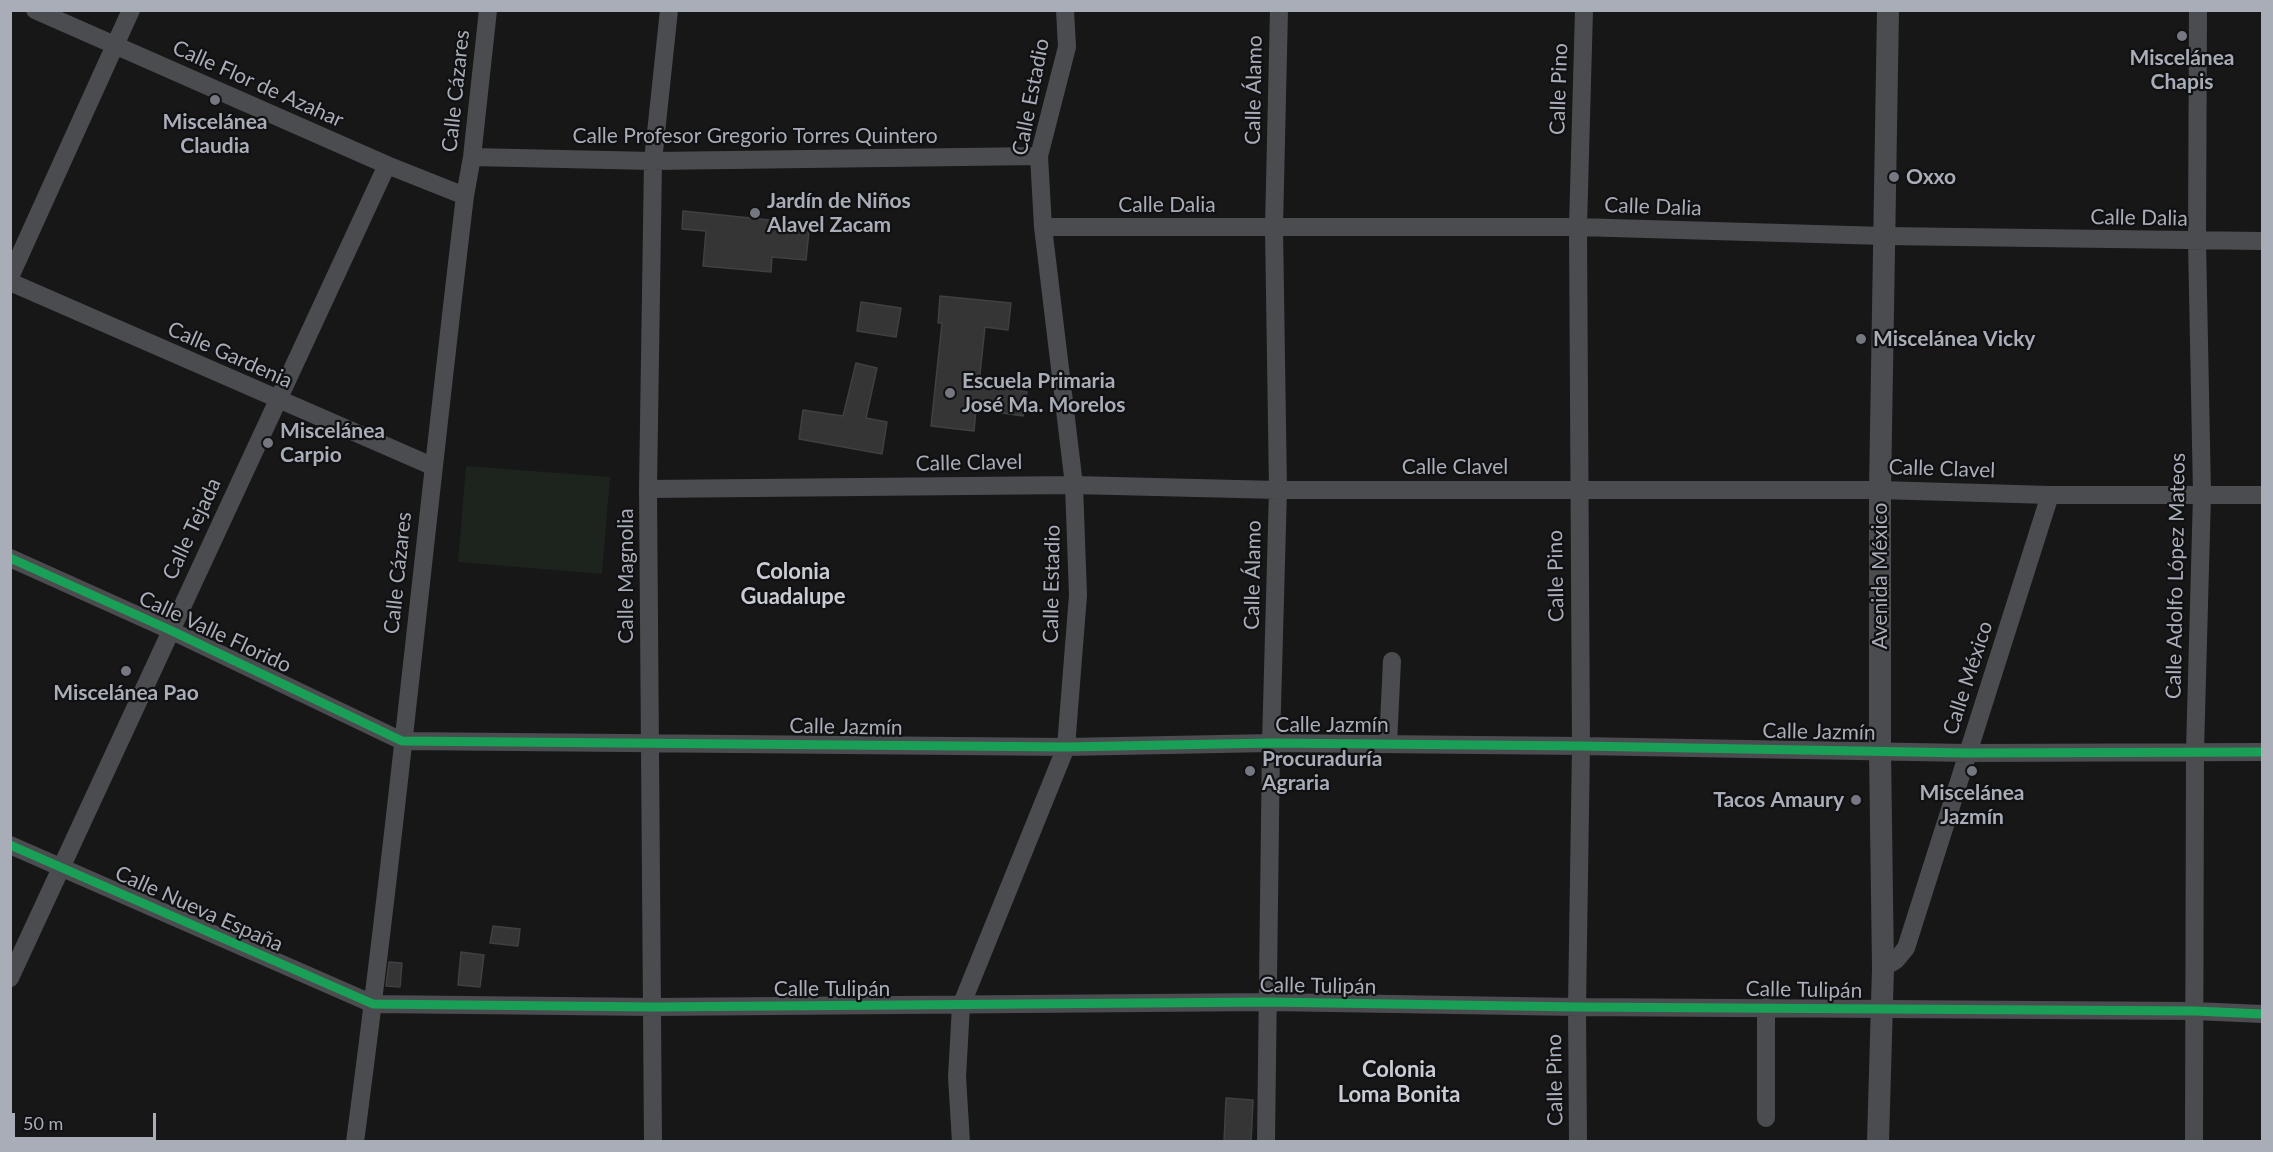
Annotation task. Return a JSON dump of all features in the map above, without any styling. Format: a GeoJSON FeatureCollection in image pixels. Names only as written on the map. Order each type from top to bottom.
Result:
{"type":"FeatureCollection","features":[{"type":"Feature","properties":{"kind":"street","name":"Calle Flor de Azahar"},"geometry":{"type":"LineString","coordinates":[[34,10],[387,165],[465,196]]}},
{"type":"Feature","properties":{"kind":"street"},"geometry":{"type":"LineString","coordinates":[[10,277],[131,10]]}},
{"type":"Feature","properties":{"kind":"street","name":"Calle Cázares"},"geometry":{"type":"LineString","coordinates":[[355,1142],[373,1004],[432,466],[465,196],[472,157],[488,10]]}},
{"type":"Feature","properties":{"kind":"street","name":"Calle Magnolia"},"geometry":{"type":"LineString","coordinates":[[653,1142],[648,489],[652,161],[669,10]]}},
{"type":"Feature","properties":{"kind":"street","name":"Calle Estadio"},"geometry":{"type":"LineString","coordinates":[[961,1142],[957,1077],[961,1006],[1066,747],[1078,595],[1074,485],[1043,228],[1039,156],[1066,47],[1065,10]]}},
{"type":"Feature","properties":{"kind":"street","name":"Calle Álamo"},"geometry":{"type":"LineString","coordinates":[[1266,1142],[1271,743],[1278,490],[1274,227],[1279,10]]}},
{"type":"Feature","properties":{"kind":"street","name":"Calle Pino"},"geometry":{"type":"LineString","coordinates":[[1578,1142],[1577,1007],[1581,746],[1578,227],[1584,10]]}},
{"type":"Feature","properties":{"kind":"street","name":"Avenida México"},"geometry":{"type":"LineString","coordinates":[[1878,1142],[1883,968],[1880,490],[1888,10]]}},
{"type":"Feature","properties":{"kind":"street","name":"Calle Adolfo López Mateos"},"geometry":{"type":"LineString","coordinates":[[2194,1142],[2195,752],[2202,495],[2198,241],[2198,10]]}},
{"type":"Feature","properties":{"kind":"street","name":"Calle Profesor Gregorio Torres Quintero"},"geometry":{"type":"LineString","coordinates":[[472,157],[652,161],[1039,156]]}},
{"type":"Feature","properties":{"kind":"street","name":"Calle Tejada"},"geometry":{"type":"LineString","coordinates":[[10,978],[387,165]]}},
{"type":"Feature","properties":{"kind":"street","name":"Calle Dalia"},"geometry":{"type":"LineString","coordinates":[[1043,228],[1578,227],[1884,236],[2262,241]]}},
{"type":"Feature","properties":{"kind":"street","name":"Calle Gardenia"},"geometry":{"type":"LineString","coordinates":[[10,282],[432,466]]}},
{"type":"Feature","properties":{"kind":"street","name":"Calle Clavel"},"geometry":{"type":"LineString","coordinates":[[648,489],[1074,485],[1278,490],[1880,490],[2050,495],[2262,495]]}},
{"type":"Feature","properties":{"kind":"street","name":"Calle México"},"geometry":{"type":"LineString","coordinates":[[1883,968],[1896,960],[1906,948],[2050,495]]}},
{"type":"Feature","properties":{"kind":"street","name":"Calle Valle Florido"},"geometry":{"type":"LineString","coordinates":[[10,558],[170,630],[402,741]]}},
{"type":"Feature","properties":{"kind":"street"},"geometry":{"type":"LineString","coordinates":[[1388,744],[1392,661]]}},
{"type":"Feature","properties":{"kind":"street","name":"Calle Jazmín"},"geometry":{"type":"LineString","coordinates":[[402,741],[1066,747],[1271,743],[1967,753],[2262,752]]}},
{"type":"Feature","properties":{"kind":"street","name":"Calle Nueva España"},"geometry":{"type":"LineString","coordinates":[[10,845],[373,1004]]}},
{"type":"Feature","properties":{"kind":"street","name":"Calle Tulipán"},"geometry":{"type":"LineString","coordinates":[[373,1004],[653,1007],[1269,1002],[1577,1007],[2195,1011],[2262,1014]]}},
{"type":"Feature","properties":{"kind":"street"},"geometry":{"type":"LineString","coordinates":[[1766,1007],[1766,1118]]}},
{"type":"Feature","properties":{"kind":"shaded area"},"geometry":{"type":"Polygon","coordinates":[[[466,466],[610,477],[602,574],[458,562],[466,466]]]}},
{"type":"Feature","properties":{"kind":"building"},"geometry":{"type":"Polygon","coordinates":[[[683,211],[779,221],[779,228],[809,231],[806,260],[772,257],[771,272],[703,266],[706,231],[682,229],[683,211]]]}},
{"type":"Feature","properties":{"kind":"building"},"geometry":{"type":"Polygon","coordinates":[[[940,296],[1011,303],[1008,330],[985,327],[979,383],[1027,392],[1023,416],[976,409],[974,431],[931,426],[942,323],[938,323],[940,296]]]}},
{"type":"Feature","properties":{"kind":"building"},"geometry":{"type":"Polygon","coordinates":[[[861,302],[901,308],[896,337],[857,331],[861,302]]]}},
{"type":"Feature","properties":{"kind":"building"},"geometry":{"type":"Polygon","coordinates":[[[856,363],[877,368],[866,418],[887,422],[882,454],[799,439],[803,410],[843,416],[856,363]]]}},
{"type":"Feature","properties":{"kind":"building"},"geometry":{"type":"Polygon","coordinates":[[[493,926],[520,929],[518,946],[490,943],[493,926]]]}},
{"type":"Feature","properties":{"kind":"building"},"geometry":{"type":"Polygon","coordinates":[[[461,952],[484,955],[480,987],[458,985],[461,952]]]}},
{"type":"Feature","properties":{"kind":"building"},"geometry":{"type":"Polygon","coordinates":[[[389,962],[402,963],[400,987],[386,986],[389,962]]]}},
{"type":"Feature","properties":{"kind":"building"},"geometry":{"type":"Polygon","coordinates":[[[1226,1098],[1253,1100],[1251,1142],[1224,1142],[1226,1098]]]}},
{"type":"Feature","properties":{"kind":"cycle path"},"geometry":{"type":"LineString","coordinates":[[10,558],[170,630],[402,741],[1066,747],[1271,743],[1967,753],[2262,752]]}},
{"type":"Feature","properties":{"kind":"cycle path"},"geometry":{"type":"LineString","coordinates":[[10,845],[373,1004],[653,1007],[1269,1002],[1577,1007],[2195,1011],[2262,1014]]}},
{"type":"Feature","properties":{"kind":"place","name":"Miscelánea Chapis"},"geometry":{"type":"Point","coordinates":[2182,36]}},
{"type":"Feature","properties":{"kind":"place","name":"Miscelánea Claudia"},"geometry":{"type":"Point","coordinates":[215,100]}},
{"type":"Feature","properties":{"kind":"place","name":"Oxxo"},"geometry":{"type":"Point","coordinates":[1894,177]}},
{"type":"Feature","properties":{"kind":"place","name":"Jardín de Niños Alavel Zacam"},"geometry":{"type":"Point","coordinates":[755,213]}},
{"type":"Feature","properties":{"kind":"place","name":"Miscelánea Vicky"},"geometry":{"type":"Point","coordinates":[1861,339]}},
{"type":"Feature","properties":{"kind":"place","name":"Escuela Primaria José Ma. Morelos"},"geometry":{"type":"Point","coordinates":[950,393]}},
{"type":"Feature","properties":{"kind":"place","name":"Miscelánea Carpio"},"geometry":{"type":"Point","coordinates":[268,443]}},
{"type":"Feature","properties":{"kind":"place","name":"Miscelánea Pao"},"geometry":{"type":"Point","coordinates":[126,671]}},
{"type":"Feature","properties":{"kind":"place","name":"Procuraduría Agraria"},"geometry":{"type":"Point","coordinates":[1250,771]}},
{"type":"Feature","properties":{"kind":"place","name":"Miscelánea Jazmín"},"geometry":{"type":"Point","coordinates":[1972,771]}},
{"type":"Feature","properties":{"kind":"place","name":"Tacos Amaury"},"geometry":{"type":"Point","coordinates":[1856,800]}},
{"type":"Feature","properties":{"kind":"district","name":"Colonia Guadalupe"},"geometry":{"type":"Point","coordinates":[793,584]}},
{"type":"Feature","properties":{"kind":"district","name":"Colonia Loma Bonita"},"geometry":{"type":"Point","coordinates":[1399,1082]}}]}
